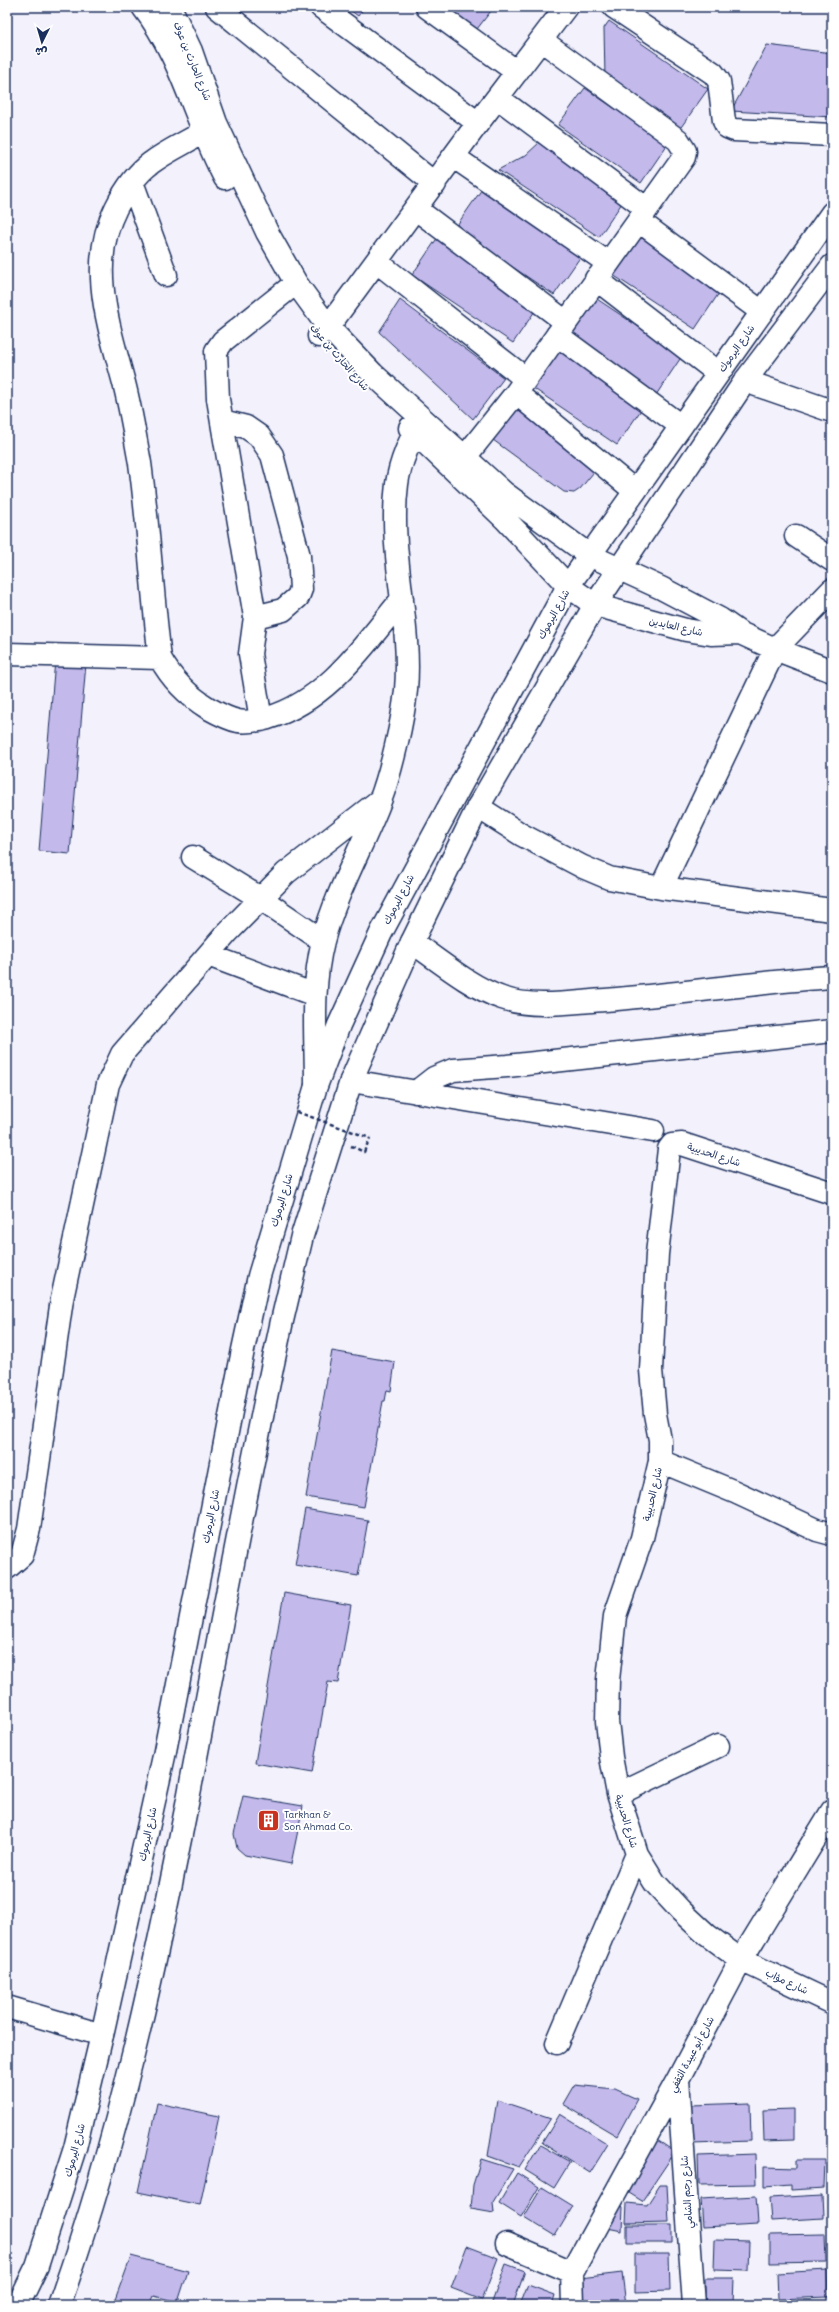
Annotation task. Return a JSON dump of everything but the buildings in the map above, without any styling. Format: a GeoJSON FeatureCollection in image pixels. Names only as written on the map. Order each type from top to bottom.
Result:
{"type":"FeatureCollection","features":[{"type":"Feature","properties":{"kind":"main road","name":"شارع الحارث بن عوف"},"geometry":{"type":"LineString","coordinates":[[143,7],[170,14],[191,51],[210,128],[259,243],[323,332],[373,374],[418,425],[568,586],[604,608]]}},
{"type":"Feature","properties":{"kind":"main road"},"geometry":{"type":"LineString","coordinates":[[217,7],[435,184]]}},
{"type":"Feature","properties":{"kind":"main road"},"geometry":{"type":"LineString","coordinates":[[321,7],[478,123]]}},
{"type":"Feature","properties":{"kind":"main road"},"geometry":{"type":"LineString","coordinates":[[427,7],[517,72]]}},
{"type":"Feature","properties":{"kind":"main road"},"geometry":{"type":"LineString","coordinates":[[614,7],[713,73],[719,81],[724,122],[727,127],[734,130],[832,135]]}},
{"type":"Feature","properties":{"kind":"main road"},"geometry":{"type":"LineString","coordinates":[[323,332],[435,184],[478,123],[541,40],[562,8]]}},
{"type":"Feature","properties":{"kind":"main road"},"geometry":{"type":"LineString","coordinates":[[465,457],[521,386],[684,157],[684,146],[541,40]]}},
{"type":"Feature","properties":{"kind":"main road"},"geometry":{"type":"LineString","coordinates":[[498,98],[762,312]]}},
{"type":"Feature","properties":{"kind":"main road"},"geometry":{"type":"LineString","coordinates":[[210,128],[150,164],[132,182],[116,207],[104,236],[102,263],[106,317],[124,383],[140,465],[160,658],[170,675],[190,697],[215,712],[239,721],[261,720],[286,712],[307,700],[334,678],[402,599]]}},
{"type":"Feature","properties":{"kind":"main road"},"geometry":{"type":"LineString","coordinates":[[454,157],[602,271],[718,374]]}},
{"type":"Feature","properties":{"kind":"main road"},"geometry":{"type":"LineString","coordinates":[[132,182],[166,275]]}},
{"type":"Feature","properties":{"kind":"main road"},"geometry":{"type":"LineString","coordinates":[[416,209],[681,426]]}},
{"type":"Feature","properties":{"kind":"main road","name":"شارع اليرموك"},"geometry":{"type":"LineString","coordinates":[[18,2305],[37,2266],[61,2196],[102,2035],[164,1756],[243,1350],[276,1217],[316,1086],[339,1025],[380,933],[568,586],[832,213]]}},
{"type":"Feature","properties":{"kind":"main road"},"geometry":{"type":"LineString","coordinates":[[377,262],[521,386],[635,491]]}},
{"type":"Feature","properties":{"kind":"main road"},"geometry":{"type":"LineString","coordinates":[[59,2305],[83,2240],[115,2130],[167,1904],[282,1321],[302,1236],[351,1081],[412,942],[478,807],[628,572],[745,381],[832,266]]}},
{"type":"Feature","properties":{"kind":"main road"},"geometry":{"type":"LineString","coordinates":[[261,720],[250,654],[255,617],[218,399],[216,351],[223,341],[292,287]]}},
{"type":"Feature","properties":{"kind":"main road"},"geometry":{"type":"LineString","coordinates":[[745,381],[832,411]]}},
{"type":"Feature","properties":{"kind":"main road"},"geometry":{"type":"LineString","coordinates":[[222,421],[246,427],[258,436],[272,455],[299,556],[301,589],[298,597],[283,610],[255,617]]}},
{"type":"Feature","properties":{"kind":"main road","name":"شارع الحارث بن عوف"},"geometry":{"type":"LineString","coordinates":[[418,425],[465,457],[503,492],[589,555],[628,572]]}},
{"type":"Feature","properties":{"kind":"main road"},"geometry":{"type":"LineString","coordinates":[[316,1086],[315,994],[317,969],[323,941],[336,899],[380,800],[402,715],[406,689],[407,666],[398,548],[397,484],[402,463],[418,425]]}},
{"type":"Feature","properties":{"kind":"main road"},"geometry":{"type":"LineString","coordinates":[[796,536],[832,560]]}},
{"type":"Feature","properties":{"kind":"main road","name":"شارع العايدين"},"geometry":{"type":"LineString","coordinates":[[628,572],[720,619],[740,633],[775,650],[832,671]]}},
{"type":"Feature","properties":{"kind":"main road"},"geometry":{"type":"LineString","coordinates":[[661,888],[775,650],[832,590]]}},
{"type":"Feature","properties":{"kind":"main road","name":"شارع العايدين"},"geometry":{"type":"LineString","coordinates":[[604,608],[686,630],[711,634],[740,633]]}},
{"type":"Feature","properties":{"kind":"main road"},"geometry":{"type":"LineString","coordinates":[[7,654],[160,658]]}},
{"type":"Feature","properties":{"kind":"main road"},"geometry":{"type":"LineString","coordinates":[[7,1568],[22,1555],[29,1529],[62,1299],[108,1084],[122,1054],[260,898],[308,854],[380,800]]}},
{"type":"Feature","properties":{"kind":"main road"},"geometry":{"type":"LineString","coordinates":[[478,807],[522,835],[583,867],[616,879],[661,888],[832,910]]}},
{"type":"Feature","properties":{"kind":"main road"},"geometry":{"type":"LineString","coordinates":[[193,856],[260,898],[323,941]]}},
{"type":"Feature","properties":{"kind":"main road"},"geometry":{"type":"LineString","coordinates":[[412,942],[476,985],[502,998],[516,1002],[572,1002],[832,977]]}},
{"type":"Feature","properties":{"kind":"main road"},"geometry":{"type":"LineString","coordinates":[[208,955],[315,994]]}},
{"type":"Feature","properties":{"kind":"main road"},"geometry":{"type":"LineString","coordinates":[[339,1025],[369,1041]]}},
{"type":"Feature","properties":{"kind":"main road"},"geometry":{"type":"LineString","coordinates":[[416,1092],[434,1078],[453,1070],[507,1066],[832,1031]]}},
{"type":"Feature","properties":{"kind":"main road"},"geometry":{"type":"LineString","coordinates":[[351,1081],[653,1130]]}},
{"type":"Feature","properties":{"kind":"main road","name":"شارع الحديبية"},"geometry":{"type":"LineString","coordinates":[[741,1960],[706,1934],[681,1911],[655,1883],[637,1854],[618,1794],[611,1757],[607,1721],[610,1651],[615,1616],[642,1538],[660,1461],[660,1440],[654,1414],[651,1370],[657,1254],[669,1149],[672,1145],[682,1144],[832,1193]]}},
{"type":"Feature","properties":{"kind":"main road"},"geometry":{"type":"LineString","coordinates":[[660,1461],[735,1492],[817,1530],[832,1534]]}},
{"type":"Feature","properties":{"kind":"main road"},"geometry":{"type":"LineString","coordinates":[[618,1794],[718,1746]]}},
{"type":"Feature","properties":{"kind":"main road","name":"شارع أبو عبيدة الثقفي"},"geometry":{"type":"LineString","coordinates":[[572,2272],[678,2079],[741,1960],[832,1810]]}},
{"type":"Feature","properties":{"kind":"main road"},"geometry":{"type":"LineString","coordinates":[[557,2043],[637,1854]]}},
{"type":"Feature","properties":{"kind":"main road","name":"شارع مؤاب"},"geometry":{"type":"LineString","coordinates":[[741,1960],[832,2002]]}},
{"type":"Feature","properties":{"kind":"main road"},"geometry":{"type":"LineString","coordinates":[[113,1987],[147,1995]]}},
{"type":"Feature","properties":{"kind":"main road"},"geometry":{"type":"LineString","coordinates":[[7,2007],[102,2035]]}},
{"type":"Feature","properties":{"kind":"main road","name":"شارع رجم الشامي"},"geometry":{"type":"LineString","coordinates":[[678,2079],[694,2305]]}},
{"type":"Feature","properties":{"kind":"main road"},"geometry":{"type":"LineString","coordinates":[[507,2244],[572,2272],[573,2305]]}},
{"type":"Feature","properties":{"kind":"path"},"geometry":{"type":"LineString","coordinates":[[297,1112],[370,1138],[364,1152]]}},
{"type":"Feature","properties":{"kind":"place","name":"Tarkhan & Son Ahmad Co."},"geometry":{"type":"Point","coordinates":[269,1820]}}]}
